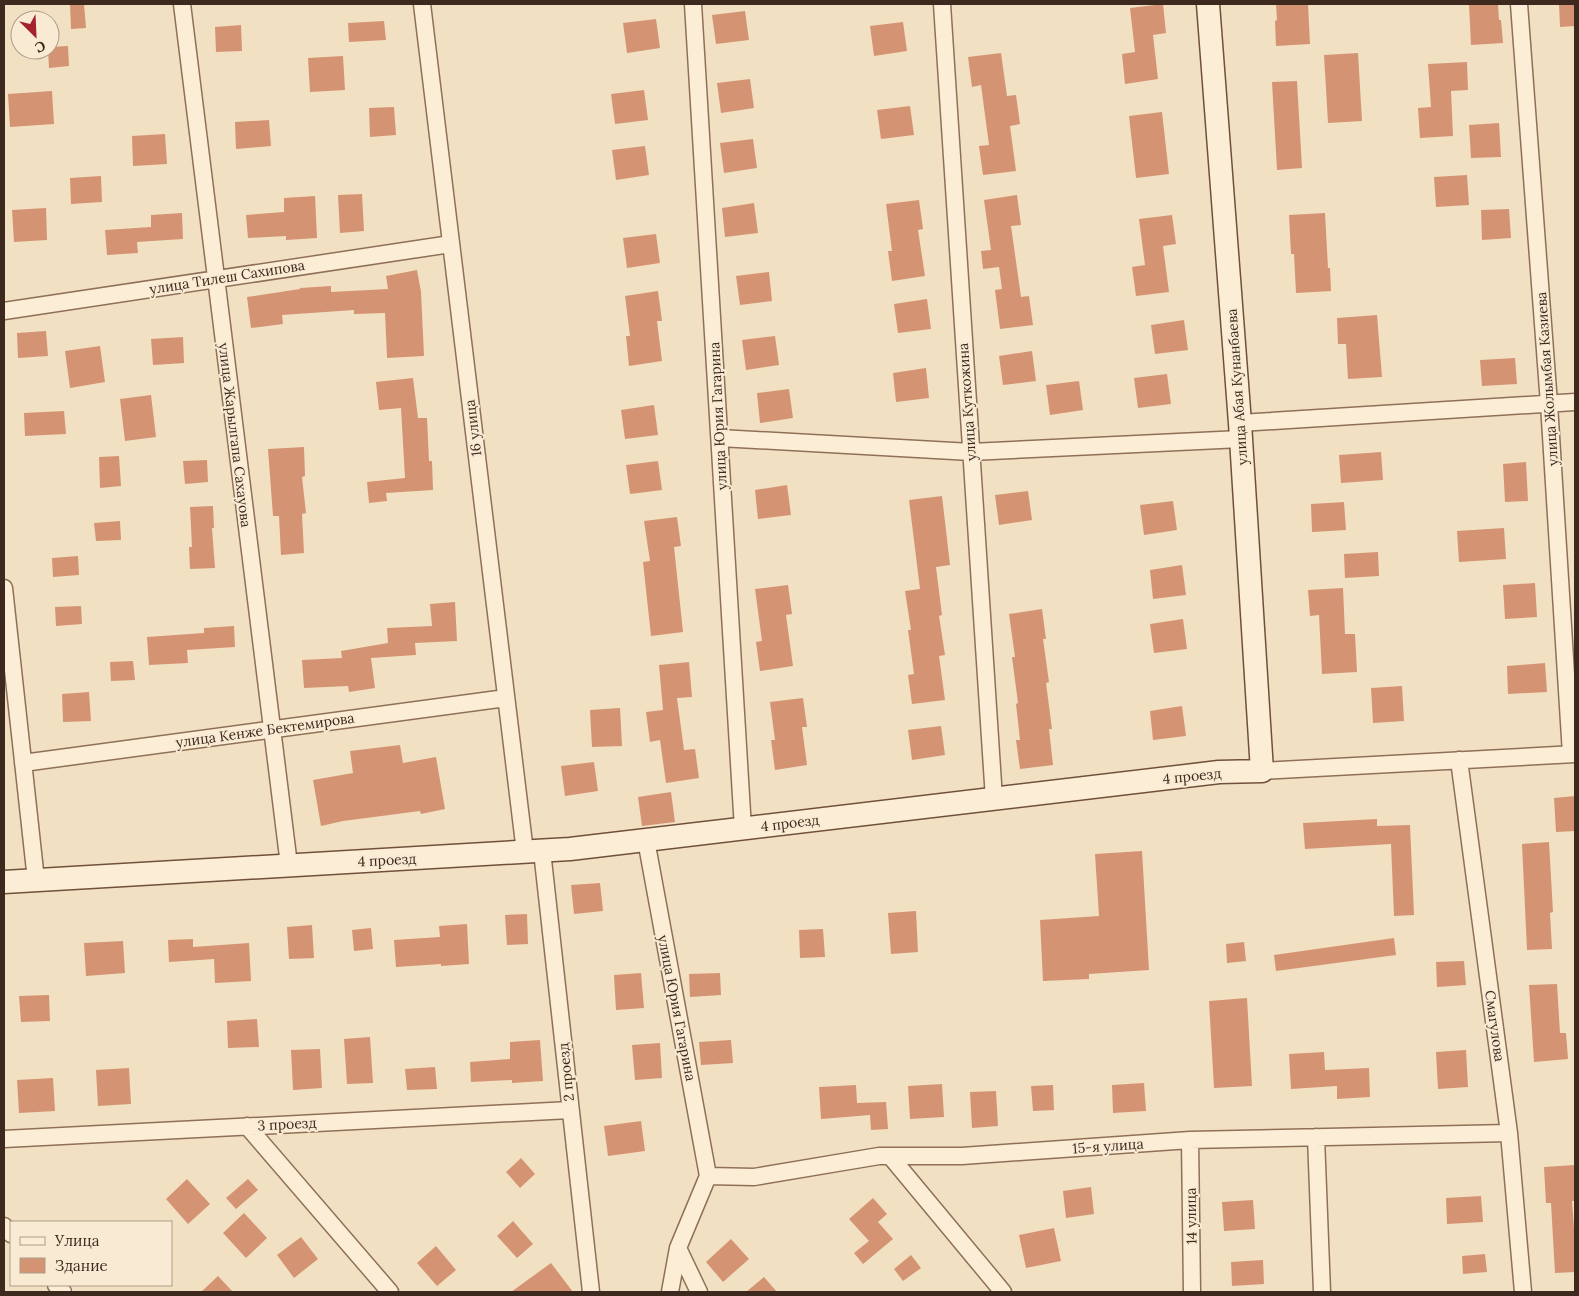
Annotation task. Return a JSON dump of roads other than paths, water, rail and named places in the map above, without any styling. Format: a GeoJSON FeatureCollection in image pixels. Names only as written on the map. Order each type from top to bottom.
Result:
{"type":"FeatureCollection","features":[{"type":"Feature","properties":{"kind":"street","name":"улица Жарылгапа Сахауова"},"geometry":{"type":"LineString","coordinates":[[182,4],[289,865]]}},
{"type":"Feature","properties":{"kind":"street","name":"16 улица"},"geometry":{"type":"LineString","coordinates":[[422,4],[506,698],[533,851]]}},
{"type":"Feature","properties":{"kind":"street","name":"улица Юрия Гагарина"},"geometry":{"type":"LineString","coordinates":[[693,4],[743,829]]}},
{"type":"Feature","properties":{"kind":"street","name":"улица Куткожина"},"geometry":{"type":"LineString","coordinates":[[942,4],[994,799]]}},
{"type":"Feature","properties":{"kind":"street","name":"улица Абая Кунанбаева"},"geometry":{"type":"LineString","coordinates":[[1208,4],[1240,431],[1262,771]]}},
{"type":"Feature","properties":{"kind":"street","name":"улица Жолымбая Казиева"},"geometry":{"type":"LineString","coordinates":[[1519,4],[1573,754]]}},
{"type":"Feature","properties":{"kind":"street","name":"улица Тилеш Сахипова"},"geometry":{"type":"LineString","coordinates":[[4,311],[451,244]]}},
{"type":"Feature","properties":{"kind":"street"},"geometry":{"type":"LineString","coordinates":[[720,438],[971,452],[1575,402]]}},
{"type":"Feature","properties":{"kind":"street"},"geometry":{"type":"LineString","coordinates":[[4,588],[36,880]]}},
{"type":"Feature","properties":{"kind":"street","name":"улица Кенже Бектемирова"},"geometry":{"type":"LineString","coordinates":[[23,763],[506,698]]}},
{"type":"Feature","properties":{"kind":"street","name":"4 проезд"},"geometry":{"type":"LineString","coordinates":[[4,882],[570,849],[1219,772],[1573,754]]}},
{"type":"Feature","properties":{"kind":"street","name":"Смагулова"},"geometry":{"type":"LineString","coordinates":[[1459,760],[1509,1133],[1523,1292]]}},
{"type":"Feature","properties":{"kind":"street","name":"улица Юрия Гагарина"},"geometry":{"type":"LineString","coordinates":[[646,840],[708,1176]]}},
{"type":"Feature","properties":{"kind":"street","name":"2 проезд"},"geometry":{"type":"LineString","coordinates":[[533,851],[570,1110],[590,1292]]}},
{"type":"Feature","properties":{"kind":"street","name":"3 проезд"},"geometry":{"type":"LineString","coordinates":[[4,1139],[570,1110]]}},
{"type":"Feature","properties":{"kind":"street"},"geometry":{"type":"LineString","coordinates":[[247,1126],[390,1292]]}},
{"type":"Feature","properties":{"kind":"street","name":"15-я улица"},"geometry":{"type":"LineString","coordinates":[[708,1176],[754,1177],[878,1156],[962,1156],[1190,1140],[1509,1133]]}},
{"type":"Feature","properties":{"kind":"street"},"geometry":{"type":"LineString","coordinates":[[1316,1137],[1322,1292]]}},
{"type":"Feature","properties":{"kind":"street","name":"14 улица"},"geometry":{"type":"LineString","coordinates":[[1190,1140],[1192,1292]]}},
{"type":"Feature","properties":{"kind":"street"},"geometry":{"type":"LineString","coordinates":[[890,1156],[1003,1292]]}},
{"type":"Feature","properties":{"kind":"street"},"geometry":{"type":"LineString","coordinates":[[670,1292],[678,1248],[708,1176]]}},
{"type":"Feature","properties":{"kind":"street"},"geometry":{"type":"LineString","coordinates":[[678,1248],[699,1292]]}}]}
